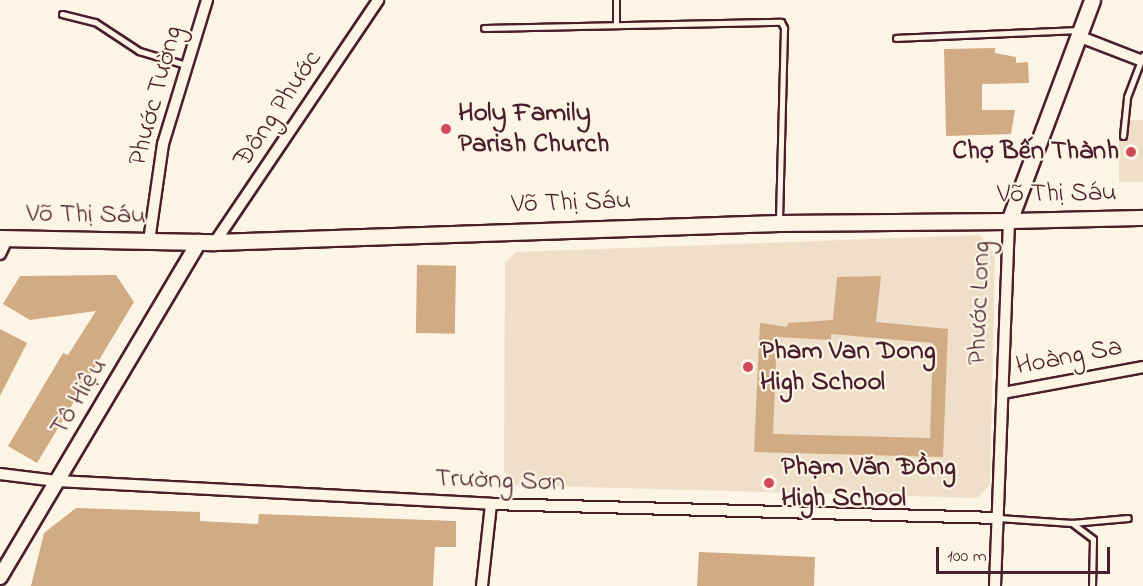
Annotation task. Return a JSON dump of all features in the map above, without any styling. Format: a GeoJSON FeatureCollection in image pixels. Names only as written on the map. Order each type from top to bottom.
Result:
{"type":"FeatureCollection","features":[{"type":"Feature","properties":{"kind":"main road","name":"Phước Long"},"geometry":{"type":"LineString","coordinates":[[1009,221],[1092,0]]}},
{"type":"Feature","properties":{"kind":"main road","name":"Võ Thị Sáu"},"geometry":{"type":"LineString","coordinates":[[3,239],[207,242],[779,223],[1009,221]]}},
{"type":"Feature","properties":{"kind":"street","name":"Phước Tường"},"geometry":{"type":"LineString","coordinates":[[149,241],[157,171],[186,65],[207,0]]}},
{"type":"Feature","properties":{"kind":"street","name":"Đông Phước"},"geometry":{"type":"LineString","coordinates":[[207,242],[378,0]]}},
{"type":"Feature","properties":{"kind":"street"},"geometry":{"type":"LineString","coordinates":[[1079,33],[1142,57]]}},
{"type":"Feature","properties":{"kind":"street","name":"Võ Thị Sáu"},"geometry":{"type":"LineString","coordinates":[[1009,221],[1143,218]]}},
{"type":"Feature","properties":{"kind":"street","name":"Phước Long"},"geometry":{"type":"LineString","coordinates":[[995,586],[1009,221]]}},
{"type":"Feature","properties":{"kind":"street"},"geometry":{"type":"LineString","coordinates":[[0,254],[3,239]]}},
{"type":"Feature","properties":{"kind":"street","name":"Tô Hiệu"},"geometry":{"type":"LineString","coordinates":[[0,577],[57,481],[207,242]]}},
{"type":"Feature","properties":{"kind":"street","name":"Hoàng Sa"},"geometry":{"type":"LineString","coordinates":[[1002,393],[1143,367]]}},
{"type":"Feature","properties":{"kind":"street","name":"Trường Sơn"},"geometry":{"type":"LineString","coordinates":[[0,474],[57,481],[491,504],[998,518]]}},
{"type":"Feature","properties":{"kind":"street"},"geometry":{"type":"LineString","coordinates":[[482,586],[491,504]]}},
{"type":"Feature","properties":{"kind":"lane"},"geometry":{"type":"LineString","coordinates":[[616,0],[616,24]]}},
{"type":"Feature","properties":{"kind":"lane"},"geometry":{"type":"LineString","coordinates":[[62,14],[95,22],[139,51],[186,65]]}},
{"type":"Feature","properties":{"kind":"lane"},"geometry":{"type":"LineString","coordinates":[[484,28],[774,19],[783,25],[779,223]]}},
{"type":"Feature","properties":{"kind":"lane"},"geometry":{"type":"LineString","coordinates":[[896,38],[1079,33]]}},
{"type":"Feature","properties":{"kind":"lane"},"geometry":{"type":"LineString","coordinates":[[1123,136],[1127,97],[1142,57]]}},
{"type":"Feature","properties":{"kind":"lane"},"geometry":{"type":"LineString","coordinates":[[998,518],[1072,523],[1128,518]]}},
{"type":"Feature","properties":{"kind":"lane"},"geometry":{"type":"LineString","coordinates":[[1072,523],[1093,539],[1092,586]]}},
{"type":"Feature","properties":{"kind":"shaded area","name":"Chợ Bến Thành"},"geometry":{"type":"Polygon","coordinates":[[[1119,120],[1143,120],[1143,182],[1119,182],[1119,120]]]}},
{"type":"Feature","properties":{"kind":"shaded area","name":"Pham Van Dong High School"},"geometry":{"type":"Polygon","coordinates":[[[980,235],[995,255],[990,484],[978,498],[514,485],[504,471],[505,263],[516,252],[980,235]]]}},
{"type":"Feature","properties":{"kind":"building"},"geometry":{"type":"Polygon","coordinates":[[[995,48],[995,53],[1016,57],[1016,63],[1028,62],[1029,83],[982,84],[982,110],[1015,110],[1011,134],[946,136],[944,49],[995,48]]]}},
{"type":"Feature","properties":{"kind":"building"},"geometry":{"type":"Polygon","coordinates":[[[417,265],[456,266],[455,334],[416,333],[417,265]]]}},
{"type":"Feature","properties":{"kind":"building"},"geometry":{"type":"Polygon","coordinates":[[[116,275],[134,302],[37,463],[8,446],[63,353],[68,355],[96,311],[30,320],[3,304],[20,276],[116,275]]]}},
{"type":"Feature","properties":{"kind":"building"},"geometry":{"type":"Polygon","coordinates":[[[881,276],[876,322],[948,329],[943,457],[754,452],[760,323],[787,327],[788,323],[833,320],[837,277],[881,276]],[[831,334],[831,340],[777,337],[773,434],[930,438],[933,343],[831,334]]]}},
{"type":"Feature","properties":{"kind":"building"},"geometry":{"type":"Polygon","coordinates":[[[0,329],[27,343],[0,396],[0,329]]]}},
{"type":"Feature","properties":{"kind":"building"},"geometry":{"type":"Polygon","coordinates":[[[76,508],[200,512],[200,521],[258,524],[259,514],[456,521],[456,547],[435,547],[433,586],[31,586],[44,533],[76,508]]]}},
{"type":"Feature","properties":{"kind":"building"},"geometry":{"type":"Polygon","coordinates":[[[699,552],[815,557],[814,586],[697,586],[699,552]]]}},
{"type":"Feature","properties":{"kind":"place","name":"Holy Family Parish Church"},"geometry":{"type":"Point","coordinates":[446,129]}},
{"type":"Feature","properties":{"kind":"place","name":"Chợ Bến Thành"},"geometry":{"type":"Point","coordinates":[1131,152]}},
{"type":"Feature","properties":{"kind":"place","name":"Pham Van Dong High School"},"geometry":{"type":"Point","coordinates":[748,367]}},
{"type":"Feature","properties":{"kind":"place","name":"Phạm Văn Đồng High School"},"geometry":{"type":"Point","coordinates":[769,483]}}]}
